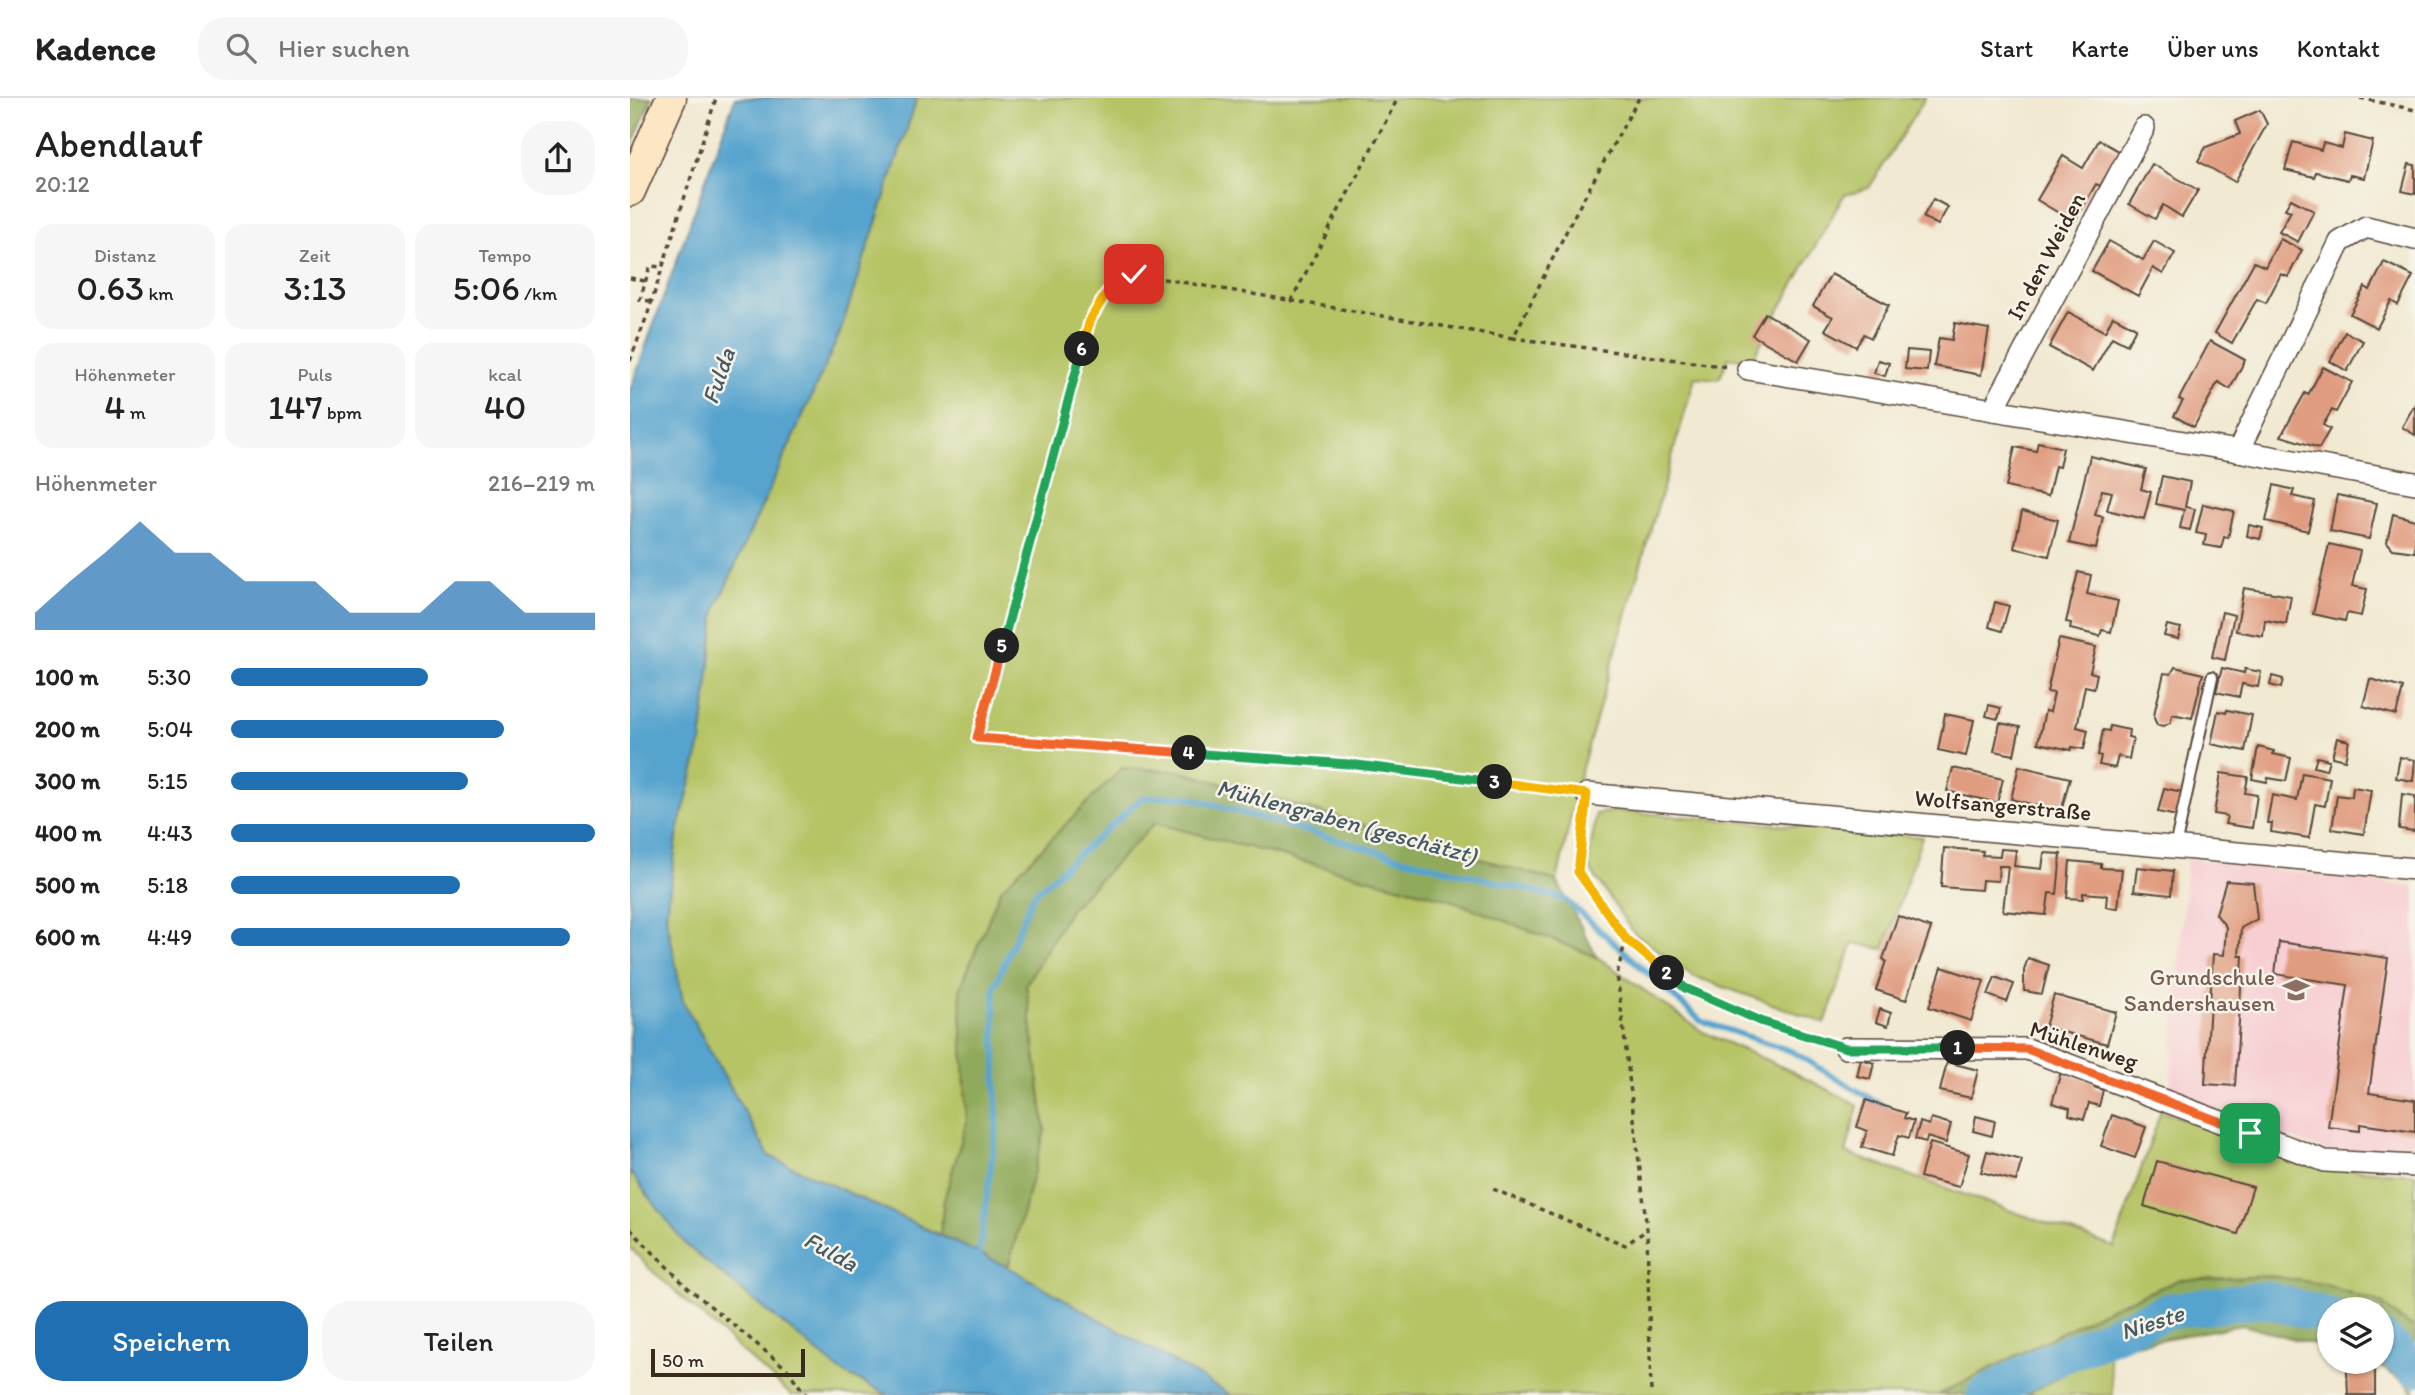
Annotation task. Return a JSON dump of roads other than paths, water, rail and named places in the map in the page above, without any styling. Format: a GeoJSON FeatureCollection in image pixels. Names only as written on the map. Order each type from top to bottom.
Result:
{"type":"FeatureCollection","features":[{"type":"Feature","properties":{"kind":"main road"},"geometry":{"type":"LineString","coordinates":[[630,191],[671,98]]}},
{"type":"Feature","properties":{"kind":"street","name":"In den Weiden"},"geometry":{"type":"LineString","coordinates":[[1993,410],[2144,128]]}},
{"type":"Feature","properties":{"kind":"street"},"geometry":{"type":"LineString","coordinates":[[2238,451],[2340,242],[2365,227],[2415,239]]}},
{"type":"Feature","properties":{"kind":"street"},"geometry":{"type":"LineString","coordinates":[[1748,369],[2415,483]]}},
{"type":"Feature","properties":{"kind":"street","name":"Wolfsangerstraße"},"geometry":{"type":"LineString","coordinates":[[1587,794],[2415,869]]}},
{"type":"Feature","properties":{"kind":"street","name":"Mühlenweg"},"geometry":{"type":"LineString","coordinates":[[1846,1048],[2027,1049],[2325,1161],[2415,1166]]}},
{"type":"Feature","properties":{"kind":"lane"},"geometry":{"type":"LineString","coordinates":[[2175,847],[2212,677]]}},
{"type":"Feature","properties":{"kind":"water","name":"Fulda"},"geometry":{"type":"Polygon","coordinates":[[[735,98],[917,98],[839,335],[716,608],[701,743],[678,831],[666,915],[683,1002],[769,1156],[1008,1267],[1231,1395],[888,1395],[842,1372],[686,1245],[630,1172],[630,390],[735,98]]]}},
{"type":"Feature","properties":{"kind":"waterway","name":"Mühlengraben (geschätzt)"},"geometry":{"type":"LineString","coordinates":[[978,1261],[997,1122],[994,988],[1033,895],[1142,798],[1184,796],[1401,858],[1565,899],[1701,1021],[1791,1051],[1888,1109]]}},
{"type":"Feature","properties":{"kind":"waterway","name":"Nieste"},"geometry":{"type":"LineString","coordinates":[[1985,1395],[2047,1362],[2168,1311],[2266,1299],[2317,1314]]}},
{"type":"Feature","properties":{"kind":"waterway","name":"Nieste"},"geometry":{"type":"LineString","coordinates":[[2394,1350],[2415,1368]]}},
{"type":"Feature","properties":{"kind":"place","name":"Grundschule Sandershausen"},"geometry":{"type":"Point","coordinates":[2296,990]}}]}
